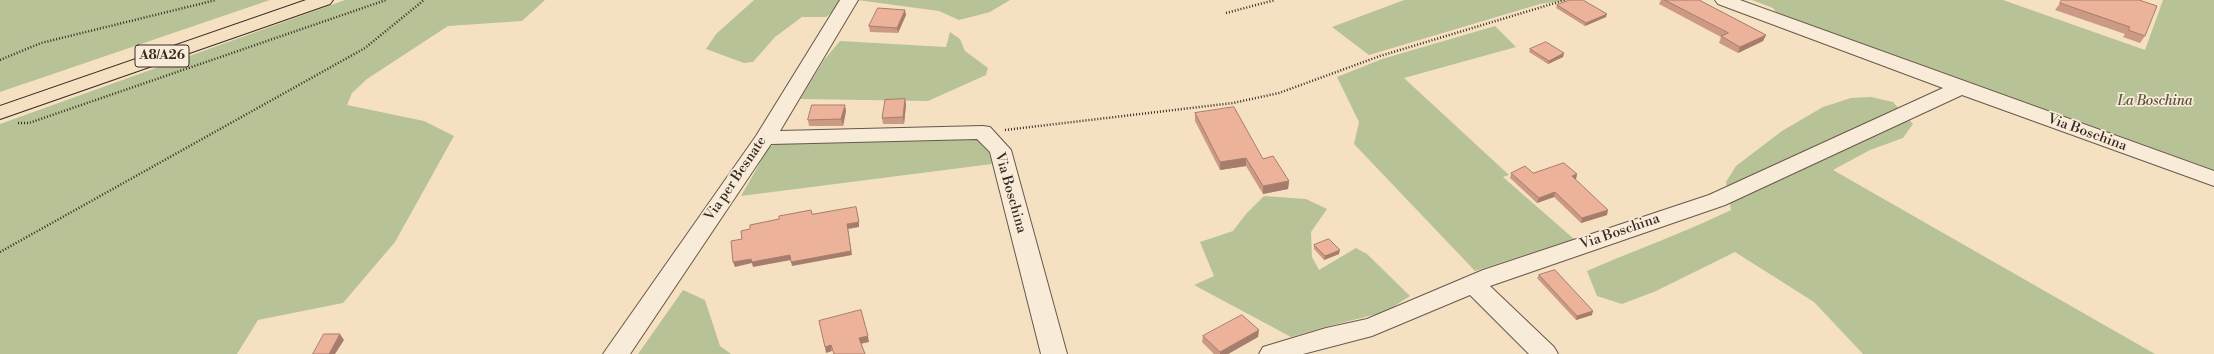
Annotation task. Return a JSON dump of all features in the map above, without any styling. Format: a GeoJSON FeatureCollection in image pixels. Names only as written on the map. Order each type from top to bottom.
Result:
{"type":"FeatureCollection","features":[{"type":"Feature","properties":{"kind":"highway","name":"A8/A26"},"geometry":{"type":"LineString","coordinates":[[0,98],[293,0]]}},
{"type":"Feature","properties":{"kind":"highway","name":"A8/A26"},"geometry":{"type":"LineString","coordinates":[[7,118],[324,0]]}},
{"type":"Feature","properties":{"kind":"street","name":"Via per Besnate"},"geometry":{"type":"LineString","coordinates":[[616,354],[765,138],[838,21],[849,0]]}},
{"type":"Feature","properties":{"kind":"street","name":"Via Boschina"},"geometry":{"type":"LineString","coordinates":[[1724,0],[1794,29],[1932,75],[1960,88],[1979,93],[2214,179]]}},
{"type":"Feature","properties":{"kind":"street","name":"Via Boschina"},"geometry":{"type":"LineString","coordinates":[[1272,354],[1326,337],[1372,327],[1474,285],[1492,276],[1717,200],[1960,88]]}},
{"type":"Feature","properties":{"kind":"street"},"geometry":{"type":"LineString","coordinates":[[765,138],[983,132]]}},
{"type":"Feature","properties":{"kind":"street","name":"Via Boschina"},"geometry":{"type":"LineString","coordinates":[[983,132],[1000,150],[1054,354]]}},
{"type":"Feature","properties":{"kind":"street"},"geometry":{"type":"LineString","coordinates":[[1474,285],[1545,354]]}},
{"type":"Feature","properties":{"kind":"path"},"geometry":{"type":"LineString","coordinates":[[0,60],[41,43],[216,0]]}},
{"type":"Feature","properties":{"kind":"path"},"geometry":{"type":"LineString","coordinates":[[7,118],[29,123],[386,0]]}},
{"type":"Feature","properties":{"kind":"path"},"geometry":{"type":"LineString","coordinates":[[0,252],[365,48],[424,0]]}},
{"type":"Feature","properties":{"kind":"path"},"geometry":{"type":"LineString","coordinates":[[1226,13],[1275,0]]}},
{"type":"Feature","properties":{"kind":"path"},"geometry":{"type":"LineString","coordinates":[[983,132],[1233,103],[1279,93],[1380,56],[1565,0]]}},
{"type":"Feature","properties":{"kind":"green space"},"geometry":{"type":"Polygon","coordinates":[[[0,0],[270,0],[0,92],[0,0]]]}},
{"type":"Feature","properties":{"kind":"green space"},"geometry":{"type":"Polygon","coordinates":[[[345,0],[545,0],[522,21],[448,26],[367,79],[352,93],[347,105],[424,121],[454,136],[395,242],[343,303],[258,320],[237,354],[0,354],[0,124],[345,0]]]}},
{"type":"Feature","properties":{"kind":"green space"},"geometry":{"type":"Polygon","coordinates":[[[754,0],[840,0],[834,11],[826,17],[802,17],[775,37],[753,62],[744,63],[706,49],[716,34],[754,0]]]}},
{"type":"Feature","properties":{"kind":"green space"},"geometry":{"type":"Polygon","coordinates":[[[857,0],[1010,0],[990,12],[959,20],[939,11],[857,0]]]}},
{"type":"Feature","properties":{"kind":"green space"},"geometry":{"type":"Polygon","coordinates":[[[1404,0],[1569,0],[1540,4],[1369,55],[1332,27],[1404,0]]]}},
{"type":"Feature","properties":{"kind":"green space","name":"La Boschina"},"geometry":{"type":"Polygon","coordinates":[[[1752,0],[2003,0],[2145,50],[2163,0],[2214,0],[2214,174],[1778,15],[1773,8],[1752,0]]]}},
{"type":"Feature","properties":{"kind":"green space"},"geometry":{"type":"Polygon","coordinates":[[[1495,26],[1516,47],[1404,78],[1509,175],[1503,177],[1574,239],[1475,271],[1354,144],[1359,122],[1337,77],[1382,59],[1495,26]]]}},
{"type":"Feature","properties":{"kind":"green space"},"geometry":{"type":"Polygon","coordinates":[[[950,32],[960,39],[965,51],[988,68],[986,75],[928,101],[800,99],[824,60],[840,41],[946,47],[950,32]]]}},
{"type":"Feature","properties":{"kind":"green space"},"geometry":{"type":"Polygon","coordinates":[[[1871,97],[1893,102],[1913,124],[1903,138],[1870,150],[1833,170],[2155,354],[1863,354],[1814,302],[1735,252],[1656,291],[1622,304],[1597,296],[1587,271],[1731,210],[1726,182],[1736,166],[1782,131],[1823,107],[1851,98],[1871,97]]]}},
{"type":"Feature","properties":{"kind":"green space"},"geometry":{"type":"Polygon","coordinates":[[[976,138],[987,145],[992,164],[741,196],[769,147],[781,141],[976,138]]]}},
{"type":"Feature","properties":{"kind":"green space"},"geometry":{"type":"Polygon","coordinates":[[[1264,196],[1306,199],[1327,209],[1311,232],[1312,257],[1319,270],[1356,248],[1367,254],[1410,296],[1385,312],[1291,337],[1194,285],[1214,276],[1200,242],[1233,231],[1246,214],[1264,196]]]}},
{"type":"Feature","properties":{"kind":"green space"},"geometry":{"type":"Polygon","coordinates":[[[683,290],[705,300],[720,346],[731,354],[638,354],[683,290]]]}},
{"type":"Feature","properties":{"kind":"building"},"geometry":{"type":"Polygon","coordinates":[[[1570,0],[1583,0],[1607,14],[1586,23],[1557,5],[1570,0]]]}},
{"type":"Feature","properties":{"kind":"building"},"geometry":{"type":"Polygon","coordinates":[[[1665,0],[1699,0],[1766,35],[1740,47],[1721,36],[1728,33],[1665,0]]]}},
{"type":"Feature","properties":{"kind":"building"},"geometry":{"type":"Polygon","coordinates":[[[2062,0],[2139,0],[2157,6],[2145,36],[2128,30],[2130,27],[2060,3],[2062,0]]]}},
{"type":"Feature","properties":{"kind":"building"},"geometry":{"type":"Polygon","coordinates":[[[878,8],[905,10],[897,28],[869,26],[878,8]]]}},
{"type":"Feature","properties":{"kind":"building"},"geometry":{"type":"Polygon","coordinates":[[[1546,42],[1564,53],[1549,61],[1530,49],[1546,42]]]}},
{"type":"Feature","properties":{"kind":"building"},"geometry":{"type":"Polygon","coordinates":[[[905,99],[903,117],[882,118],[885,100],[905,99]]]}},
{"type":"Feature","properties":{"kind":"building"},"geometry":{"type":"Polygon","coordinates":[[[812,105],[845,105],[841,119],[808,120],[812,105]]]}},
{"type":"Feature","properties":{"kind":"building"},"geometry":{"type":"Polygon","coordinates":[[[1234,107],[1263,159],[1273,156],[1289,181],[1263,186],[1246,158],[1220,162],[1195,113],[1234,107]]]}},
{"type":"Feature","properties":{"kind":"building"},"geometry":{"type":"Polygon","coordinates":[[[1564,163],[1577,174],[1572,176],[1608,210],[1582,218],[1555,192],[1539,198],[1511,173],[1525,166],[1533,173],[1564,163]]]}},
{"type":"Feature","properties":{"kind":"building"},"geometry":{"type":"Polygon","coordinates":[[[856,207],[859,222],[847,224],[851,251],[791,262],[790,255],[752,262],[751,259],[733,262],[731,241],[742,239],[741,231],[750,229],[750,225],[779,219],[779,216],[811,210],[812,214],[856,207]]]}},
{"type":"Feature","properties":{"kind":"building"},"geometry":{"type":"Polygon","coordinates":[[[1329,239],[1340,250],[1325,256],[1314,245],[1329,239]]]}},
{"type":"Feature","properties":{"kind":"building"},"geometry":{"type":"Polygon","coordinates":[[[1555,270],[1593,311],[1577,316],[1539,275],[1555,270]]]}},
{"type":"Feature","properties":{"kind":"building"},"geometry":{"type":"Polygon","coordinates":[[[861,310],[868,336],[859,338],[865,354],[834,354],[831,345],[825,347],[819,321],[861,310]]]}},
{"type":"Feature","properties":{"kind":"building"},"geometry":{"type":"Polygon","coordinates":[[[1242,315],[1259,330],[1220,352],[1203,336],[1242,315]]]}},
{"type":"Feature","properties":{"kind":"building"},"geometry":{"type":"Polygon","coordinates":[[[324,334],[340,334],[329,354],[313,354],[324,334]]]}}]}
